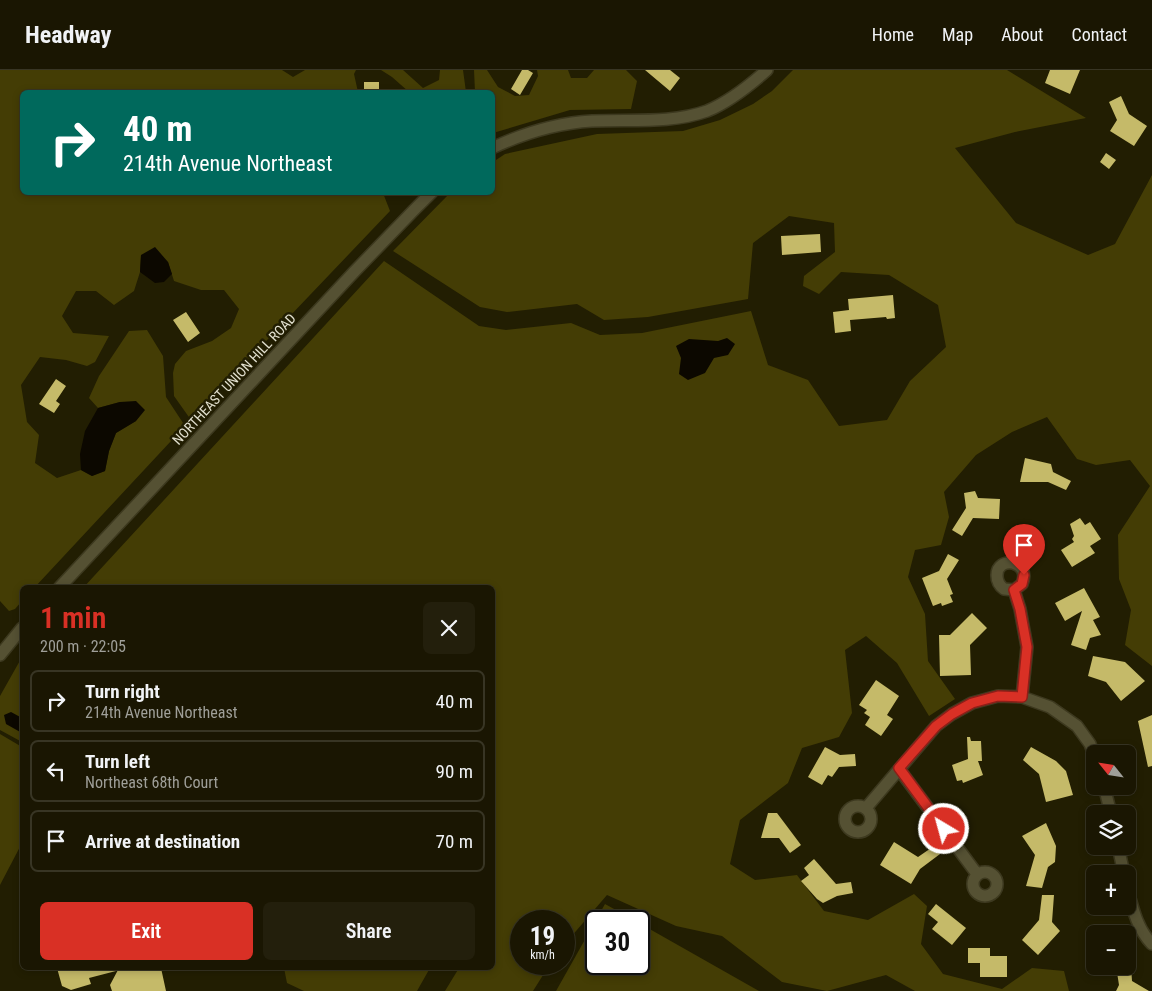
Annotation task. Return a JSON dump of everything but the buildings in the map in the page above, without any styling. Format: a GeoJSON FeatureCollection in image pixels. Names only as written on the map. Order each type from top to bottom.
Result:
{"type":"FeatureCollection","features":[{"type":"Feature","properties":{"kind":"street"},"geometry":{"type":"LineString","coordinates":[[495,147],[515,137],[547,127],[590,121],[684,118],[707,111],[728,100],[767,70]]}},
{"type":"Feature","properties":{"kind":"street","name":"NORTHEAST UNION HILL ROAD"},"geometry":{"type":"LineString","coordinates":[[63,585],[354,272],[429,195]]}},
{"type":"Feature","properties":{"kind":"street"},"geometry":{"type":"LineString","coordinates":[[1014,590],[1020,609],[1027,647],[1022,697]]}},
{"type":"Feature","properties":{"kind":"street"},"geometry":{"type":"LineString","coordinates":[[0,655],[20,630]]}},
{"type":"Feature","properties":{"kind":"street"},"geometry":{"type":"LineString","coordinates":[[866,808],[936,726],[972,703],[998,696],[1022,697],[1050,708],[1077,726],[1090,745]]}},
{"type":"Feature","properties":{"kind":"street"},"geometry":{"type":"LineString","coordinates":[[899,768],[978,874]]}},
{"type":"Feature","properties":{"kind":"street"},"geometry":{"type":"LineString","coordinates":[[1134,915],[1145,937],[1152,944]]}},
{"type":"Feature","properties":{"kind":"shaded area"},"geometry":{"type":"Polygon","coordinates":[[[0,70],[282,70],[293,77],[305,70],[356,70],[354,74],[358,90],[20,90],[20,195],[384,195],[390,211],[191,420],[174,396],[173,373],[175,364],[186,351],[212,341],[231,328],[239,309],[224,290],[201,290],[174,281],[168,262],[141,255],[140,272],[134,291],[114,305],[96,291],[76,291],[62,316],[73,333],[109,336],[95,362],[87,366],[66,360],[40,357],[21,385],[27,422],[39,435],[35,463],[57,478],[81,470],[92,476],[105,471],[109,451],[116,433],[136,421],[120,402],[98,408],[89,398],[99,376],[129,331],[147,330],[163,356],[166,397],[185,426],[37,585],[20,585],[20,603],[15,609],[9,611],[0,601],[0,70]]]}},
{"type":"Feature","properties":{"kind":"shaded area"},"geometry":{"type":"Polygon","coordinates":[[[381,70],[403,70],[423,88],[439,80],[440,70],[463,70],[466,90],[407,90],[381,70]]]}},
{"type":"Feature","properties":{"kind":"shaded area"},"geometry":{"type":"Polygon","coordinates":[[[474,70],[487,70],[498,87],[515,96],[529,95],[538,76],[537,70],[568,70],[571,78],[587,78],[594,70],[626,70],[637,81],[631,109],[570,110],[495,132],[495,90],[475,90],[474,70]]]}},
{"type":"Feature","properties":{"kind":"shaded area"},"geometry":{"type":"Polygon","coordinates":[[[793,70],[1007,70],[1086,118],[1015,132],[955,148],[1016,223],[1088,255],[1115,244],[1152,175],[1152,666],[1125,645],[1131,610],[1119,579],[1118,535],[1150,486],[1130,460],[1096,465],[1077,459],[1047,417],[1012,432],[976,455],[944,492],[949,517],[941,545],[915,550],[908,577],[925,614],[928,661],[955,699],[929,716],[897,663],[866,636],[845,650],[852,713],[839,737],[802,748],[788,783],[740,820],[730,864],[755,880],[797,875],[824,911],[868,920],[914,894],[927,906],[921,944],[943,974],[1002,989],[1032,968],[1064,971],[1069,991],[915,991],[886,975],[827,991],[782,982],[722,936],[676,926],[650,914],[650,910],[640,910],[607,895],[594,910],[585,910],[585,921],[575,932],[575,910],[510,910],[510,975],[543,975],[533,991],[445,991],[458,970],[495,970],[495,585],[86,585],[384,261],[479,326],[506,330],[571,323],[600,335],[642,333],[751,311],[768,365],[808,380],[839,426],[887,420],[910,381],[946,347],[938,305],[889,275],[841,272],[819,294],[803,286],[804,276],[835,252],[834,223],[789,216],[753,243],[748,299],[648,317],[604,320],[577,304],[507,312],[480,307],[393,251],[448,195],[495,195],[495,161],[505,154],[597,134],[683,131],[720,120],[753,104],[772,91],[793,70]]]}},
{"type":"Feature","properties":{"kind":"shaded area"},"geometry":{"type":"Polygon","coordinates":[[[155,247],[168,262],[172,274],[164,282],[155,283],[140,272],[141,255],[155,247]]]}},
{"type":"Feature","properties":{"kind":"shaded area"},"geometry":{"type":"Polygon","coordinates":[[[727,338],[735,344],[728,355],[714,358],[705,373],[688,380],[679,374],[681,358],[676,346],[689,339],[718,341],[727,338]]]}},
{"type":"Feature","properties":{"kind":"shaded area"},"geometry":{"type":"Polygon","coordinates":[[[136,401],[145,410],[136,421],[116,433],[109,451],[105,471],[92,476],[81,470],[80,454],[85,431],[98,408],[120,402],[136,401]]]}},
{"type":"Feature","properties":{"kind":"shaded area"},"geometry":{"type":"Polygon","coordinates":[[[20,661],[20,741],[0,730],[0,696],[20,661]]]}},
{"type":"Feature","properties":{"kind":"shaded area"},"geometry":{"type":"Polygon","coordinates":[[[11,712],[20,717],[20,732],[6,724],[4,715],[11,712]]]}},
{"type":"Feature","properties":{"kind":"shaded area"},"geometry":{"type":"Polygon","coordinates":[[[0,734],[20,746],[20,847],[0,885],[0,734]]]}},
{"type":"Feature","properties":{"kind":"shaded area"},"geometry":{"type":"Polygon","coordinates":[[[605,904],[616,910],[602,910],[605,904]]]}},
{"type":"Feature","properties":{"kind":"shaded area"},"geometry":{"type":"Polygon","coordinates":[[[650,929],[759,991],[556,991],[565,975],[575,975],[575,957],[585,940],[585,975],[650,975],[650,929]]]}},
{"type":"Feature","properties":{"kind":"shaded area"},"geometry":{"type":"Polygon","coordinates":[[[284,970],[429,970],[417,991],[304,991],[287,983],[284,970]]]}},
{"type":"Feature","properties":{"kind":"route"},"geometry":{"type":"LineString","coordinates":[[944,829],[899,768],[936,726],[952,714],[972,703],[998,696],[1022,697],[1027,647],[1020,609],[1014,590],[1022,584],[1024,575]]}}]}
